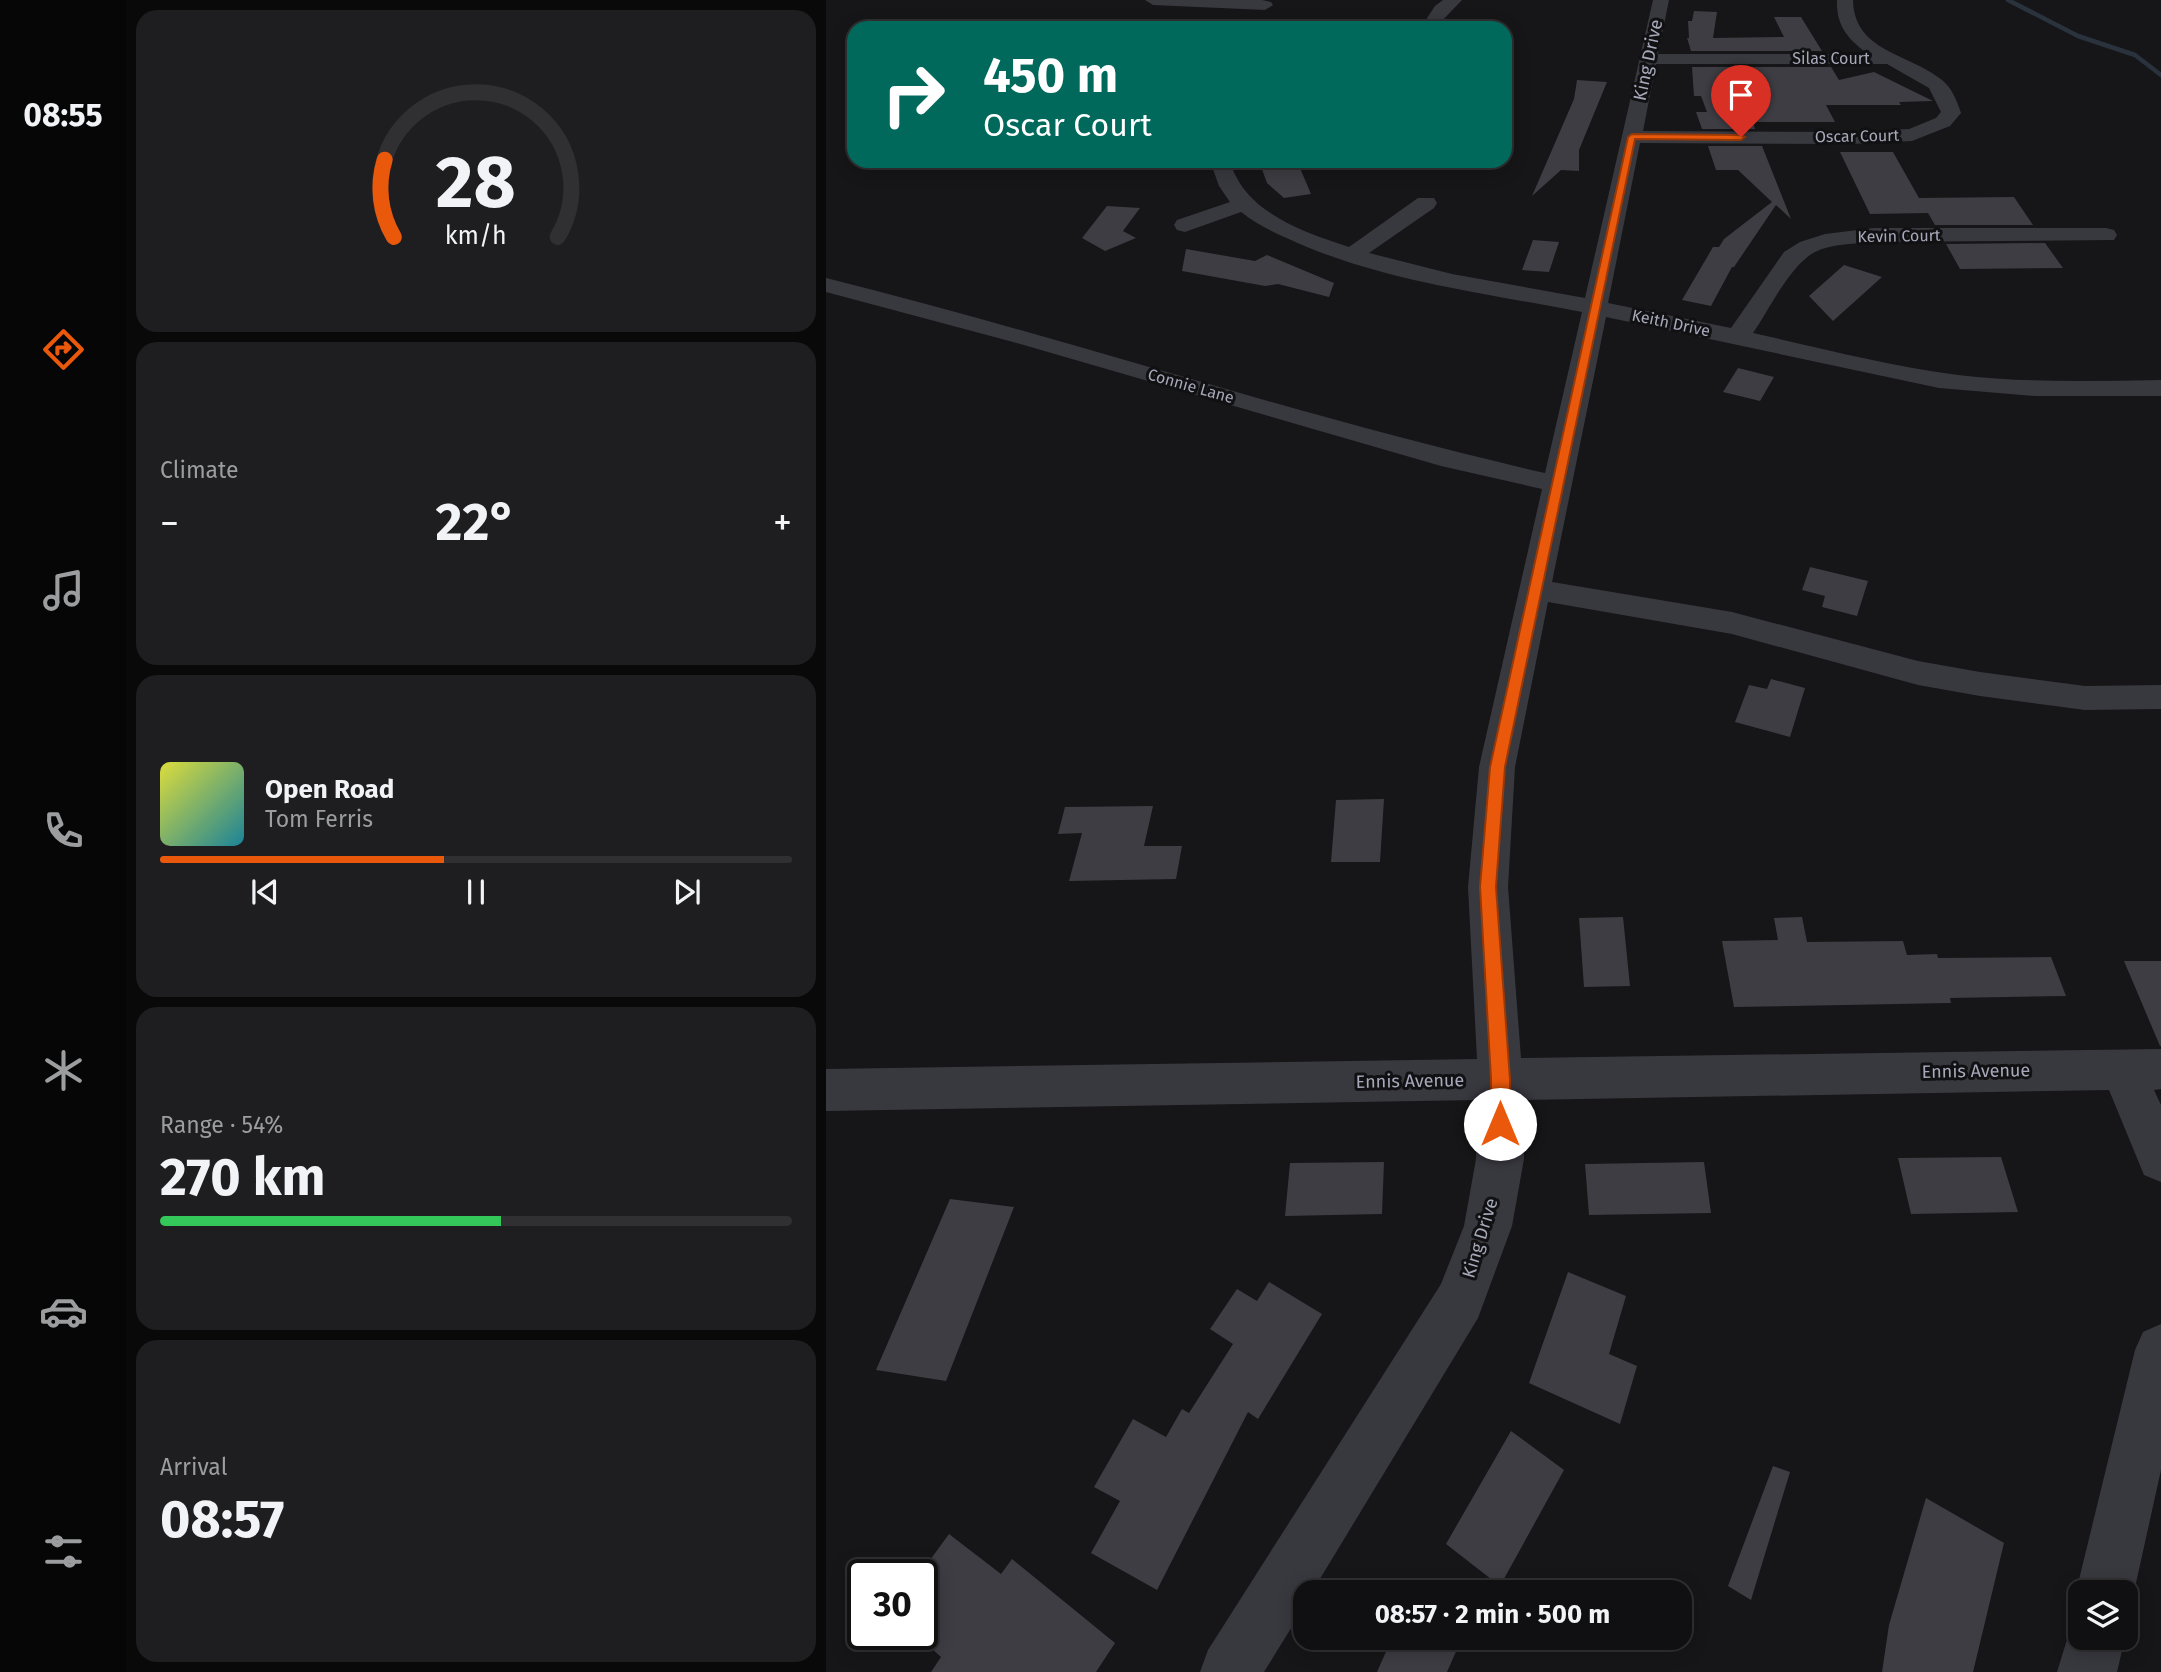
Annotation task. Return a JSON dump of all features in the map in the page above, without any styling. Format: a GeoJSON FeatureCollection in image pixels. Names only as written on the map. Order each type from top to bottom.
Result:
{"type":"FeatureCollection","features":[{"type":"Feature","properties":{"kind":"street"},"geometry":{"type":"LineString","coordinates":[[1153,0],[1265,7]]}},
{"type":"Feature","properties":{"kind":"street"},"geometry":{"type":"LineString","coordinates":[[1435,18],[1454,0]]}},
{"type":"Feature","properties":{"kind":"street","name":"King Drive"},"geometry":{"type":"LineString","coordinates":[[1230,1672],[1460,1300],[1488,1226],[1500,1159],[1500,1079],[1488,878],[1497,767],[1661,0]]}},
{"type":"Feature","properties":{"kind":"street","name":"Oscar Court"},"geometry":{"type":"LineString","coordinates":[[1632,137],[1912,135],[1943,122],[1951,113],[1947,99],[1936,85],[1888,59],[1858,38],[1846,20],[1845,0]]}},
{"type":"Feature","properties":{"kind":"street","name":"Silas Court"},"geometry":{"type":"LineString","coordinates":[[1648,59],[1888,59]]}},
{"type":"Feature","properties":{"kind":"street","name":"Keith Drive"},"geometry":{"type":"LineString","coordinates":[[1222,168],[1223,175],[1244,204],[1290,232],[1386,266],[1738,337],[1853,364],[1958,382],[2046,389],[2161,388]]}},
{"type":"Feature","properties":{"kind":"street"},"geometry":{"type":"LineString","coordinates":[[1352,255],[1426,203]]}},
{"type":"Feature","properties":{"kind":"street"},"geometry":{"type":"LineString","coordinates":[[1185,225],[1244,204]]}},
{"type":"Feature","properties":{"kind":"street","name":"Kevin Court"},"geometry":{"type":"LineString","coordinates":[[1738,337],[1792,257],[1808,247],[1833,239],[1874,235],[2106,235]]}},
{"type":"Feature","properties":{"kind":"street","name":"Connie Lane"},"geometry":{"type":"LineString","coordinates":[[826,285],[1023,337],[1451,460],[1556,484]]}},
{"type":"Feature","properties":{"kind":"street"},"geometry":{"type":"LineString","coordinates":[[1534,589],[1732,623],[1918,673],[1980,684],[2085,698],[2161,697]]}},
{"type":"Feature","properties":{"kind":"street"},"geometry":{"type":"LineString","coordinates":[[2142,1069],[2161,1159]]}},
{"type":"Feature","properties":{"kind":"street","name":"Ennis Avenue"},"geometry":{"type":"LineString","coordinates":[[826,1090],[2142,1069]]}},
{"type":"Feature","properties":{"kind":"street"},"geometry":{"type":"LineString","coordinates":[[2108,1580],[2161,1350]]}},
{"type":"Feature","properties":{"kind":"street"},"geometry":{"type":"LineString","coordinates":[[2087,1672],[2092,1650]]}},
{"type":"Feature","properties":{"kind":"building"},"geometry":{"type":"Polygon","coordinates":[[[1694,11],[1717,12],[1713,38],[1784,37],[1774,17],[1801,17],[1822,51],[1691,51],[1687,38],[1688,21],[1692,21],[1694,11]]]}},
{"type":"Feature","properties":{"kind":"building"},"geometry":{"type":"Polygon","coordinates":[[[1692,67],[1831,67],[1839,80],[1874,72],[1933,101],[1899,102],[1901,105],[1826,105],[1835,122],[1753,122],[1755,129],[1702,129],[1696,112],[1707,112],[1701,96],[1694,96],[1692,67]]]}},
{"type":"Feature","properties":{"kind":"building"},"geometry":{"type":"Polygon","coordinates":[[[1577,80],[1607,82],[1579,150],[1579,171],[1561,170],[1532,196],[1574,99],[1577,80]]]}},
{"type":"Feature","properties":{"kind":"building"},"geometry":{"type":"Polygon","coordinates":[[[1708,146],[1762,146],[1791,219],[1776,205],[1732,267],[1711,306],[1682,300],[1713,247],[1719,247],[1724,239],[1772,202],[1738,170],[1716,170],[1708,146]]]}},
{"type":"Feature","properties":{"kind":"building"},"geometry":{"type":"Polygon","coordinates":[[[1840,152],[1893,152],[1919,198],[2014,197],[2033,225],[1935,225],[1928,213],[1870,214],[1840,152]]]}},
{"type":"Feature","properties":{"kind":"building"},"geometry":{"type":"Polygon","coordinates":[[[1262,168],[1300,168],[1311,194],[1284,198],[1267,183],[1262,168]]]}},
{"type":"Feature","properties":{"kind":"building"},"geometry":{"type":"Polygon","coordinates":[[[1107,206],[1140,208],[1123,231],[1136,238],[1105,251],[1082,238],[1107,206]]]}},
{"type":"Feature","properties":{"kind":"building"},"geometry":{"type":"Polygon","coordinates":[[[1533,240],[1559,242],[1549,272],[1522,270],[1533,240]]]}},
{"type":"Feature","properties":{"kind":"building"},"geometry":{"type":"Polygon","coordinates":[[[2045,243],[2063,268],[1960,269],[1946,244],[2045,243]]]}},
{"type":"Feature","properties":{"kind":"building"},"geometry":{"type":"Polygon","coordinates":[[[1186,249],[1255,261],[1267,255],[1334,283],[1329,297],[1278,284],[1265,286],[1182,271],[1186,249]]]}},
{"type":"Feature","properties":{"kind":"building"},"geometry":{"type":"Polygon","coordinates":[[[1844,265],[1882,277],[1833,321],[1809,296],[1844,265]]]}},
{"type":"Feature","properties":{"kind":"building"},"geometry":{"type":"Polygon","coordinates":[[[1738,368],[1774,377],[1760,401],[1723,392],[1738,368]]]}},
{"type":"Feature","properties":{"kind":"building"},"geometry":{"type":"Polygon","coordinates":[[[1810,567],[1868,581],[1857,616],[1822,607],[1825,596],[1802,590],[1810,567]]]}},
{"type":"Feature","properties":{"kind":"building"},"geometry":{"type":"Polygon","coordinates":[[[1771,679],[1805,688],[1790,737],[1735,722],[1749,685],[1767,689],[1771,679]]]}},
{"type":"Feature","properties":{"kind":"building"},"geometry":{"type":"Polygon","coordinates":[[[1384,799],[1380,862],[1331,862],[1336,800],[1384,799]]]}},
{"type":"Feature","properties":{"kind":"building"},"geometry":{"type":"Polygon","coordinates":[[[1153,806],[1144,846],[1182,846],[1176,879],[1069,881],[1082,833],[1058,834],[1065,807],[1153,806]]]}},
{"type":"Feature","properties":{"kind":"building"},"geometry":{"type":"Polygon","coordinates":[[[1623,917],[1630,986],[1584,987],[1579,918],[1623,917]]]}},
{"type":"Feature","properties":{"kind":"building"},"geometry":{"type":"Polygon","coordinates":[[[1802,917],[1807,942],[1903,941],[1907,955],[1937,954],[1938,958],[2051,957],[2066,996],[1950,998],[1951,1003],[1734,1007],[1722,941],[1778,940],[1774,918],[1802,917]]]}},
{"type":"Feature","properties":{"kind":"building"},"geometry":{"type":"Polygon","coordinates":[[[2124,961],[2161,961],[2161,1046],[2160,1046],[2124,961]]]}},
{"type":"Feature","properties":{"kind":"building"},"geometry":{"type":"Polygon","coordinates":[[[2001,1157],[2018,1212],[1911,1214],[1898,1158],[2001,1157]]]}},
{"type":"Feature","properties":{"kind":"building"},"geometry":{"type":"Polygon","coordinates":[[[1384,1162],[1382,1214],[1285,1216],[1290,1163],[1384,1162]]]}},
{"type":"Feature","properties":{"kind":"building"},"geometry":{"type":"Polygon","coordinates":[[[1704,1162],[1711,1213],[1589,1215],[1585,1164],[1704,1162]]]}},
{"type":"Feature","properties":{"kind":"building"},"geometry":{"type":"Polygon","coordinates":[[[950,1199],[1014,1207],[946,1381],[876,1370],[950,1199]]]}},
{"type":"Feature","properties":{"kind":"building"},"geometry":{"type":"Polygon","coordinates":[[[1568,1272],[1626,1296],[1609,1354],[1637,1366],[1620,1424],[1529,1383],[1568,1272]]]}},
{"type":"Feature","properties":{"kind":"building"},"geometry":{"type":"Polygon","coordinates":[[[1269,1282],[1322,1314],[1258,1419],[1248,1412],[1157,1590],[1091,1553],[1120,1501],[1094,1487],[1133,1419],[1166,1437],[1182,1409],[1189,1413],[1233,1344],[1210,1329],[1237,1289],[1257,1301],[1269,1282]]]}},
{"type":"Feature","properties":{"kind":"building"},"geometry":{"type":"Polygon","coordinates":[[[1511,1431],[1564,1470],[1503,1580],[1492,1580],[1446,1544],[1511,1431]]]}},
{"type":"Feature","properties":{"kind":"building"},"geometry":{"type":"Polygon","coordinates":[[[1773,1466],[1790,1472],[1751,1600],[1728,1586],[1773,1466]]]}},
{"type":"Feature","properties":{"kind":"building"},"geometry":{"type":"Polygon","coordinates":[[[1926,1498],[2004,1543],[1973,1672],[1882,1672],[1889,1625],[1926,1498]]]}},
{"type":"Feature","properties":{"kind":"building"},"geometry":{"type":"Polygon","coordinates":[[[949,1534],[1001,1574],[1012,1559],[1115,1643],[1096,1672],[931,1672],[941,1657],[933,1650],[938,1650],[938,1559],[931,1559],[949,1534]]]}},
{"type":"Feature","properties":{"kind":"building"},"geometry":{"type":"Polygon","coordinates":[[[1387,1650],[1457,1650],[1447,1672],[1377,1672],[1387,1650]]]}},
{"type":"Feature","properties":{"kind":"waterway"},"geometry":{"type":"LineString","coordinates":[[2008,0],[2078,36],[2135,55],[2161,75]]}},
{"type":"Feature","properties":{"kind":"route"},"geometry":{"type":"LineString","coordinates":[[1500,1124],[1500,1079],[1488,887],[1497,767],[1632,137],[1741,137]]}}]}
